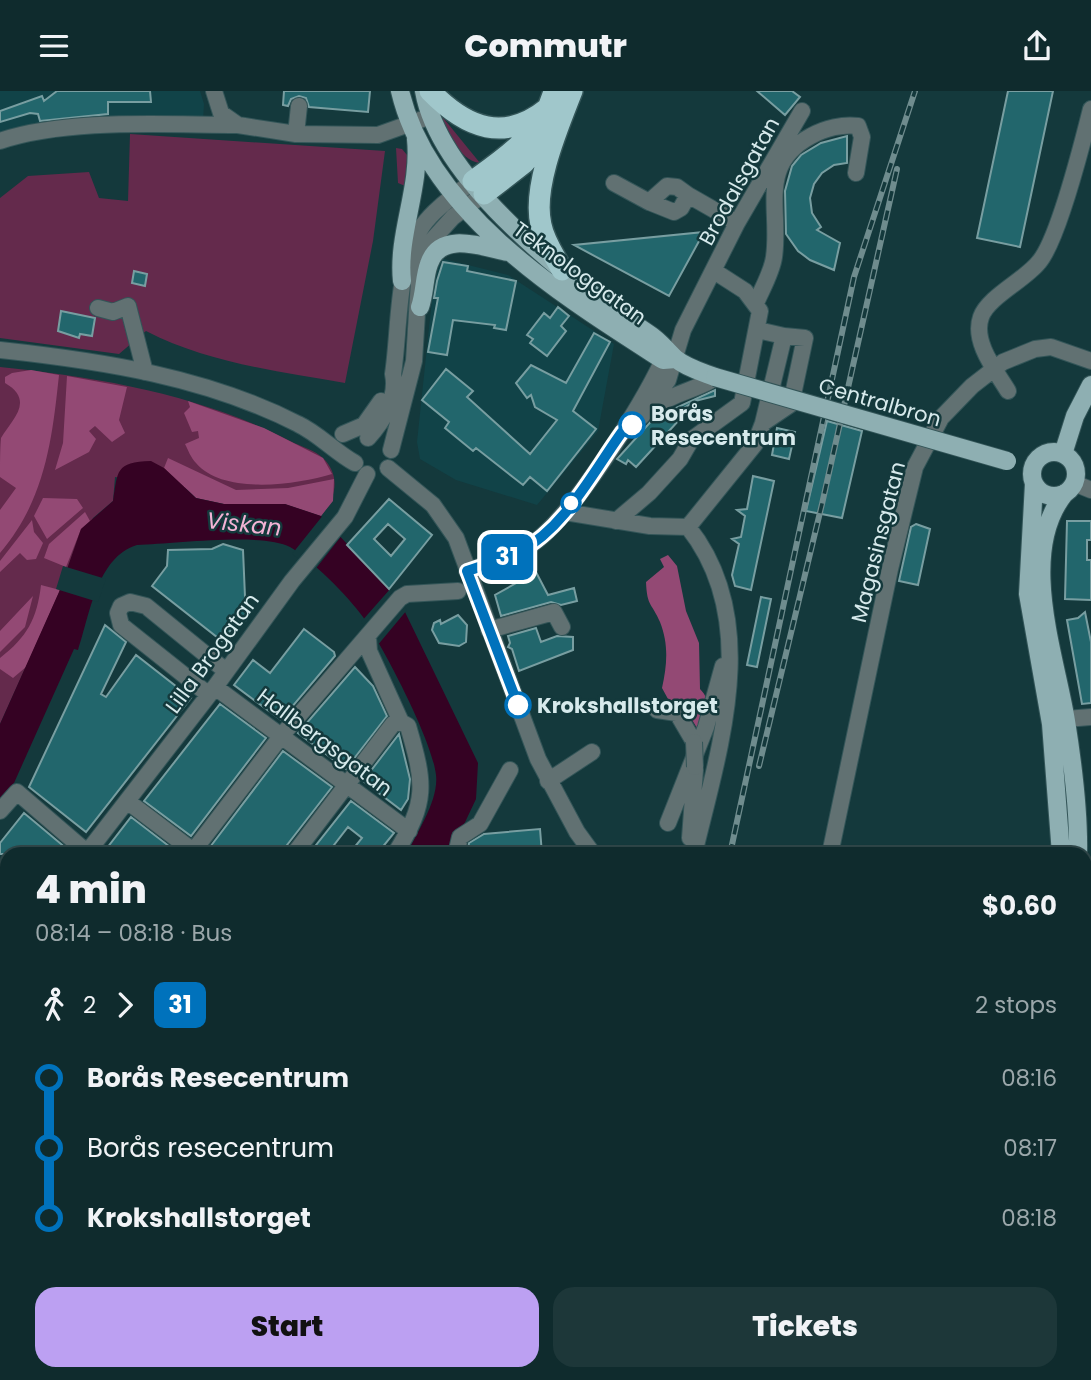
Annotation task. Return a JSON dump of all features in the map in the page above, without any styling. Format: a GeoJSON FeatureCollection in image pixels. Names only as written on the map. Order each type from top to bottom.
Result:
{"type":"FeatureCollection","features":[{"type":"Feature","properties":{"kind":"highway"},"geometry":{"type":"LineString","coordinates":[[430,91],[461,117],[489,128],[512,129],[536,118],[572,91]]}},
{"type":"Feature","properties":{"kind":"highway"},"geometry":{"type":"LineString","coordinates":[[479,188],[530,157],[555,104]]}},
{"type":"Feature","properties":{"kind":"highway"},"geometry":{"type":"LineString","coordinates":[[555,104],[539,207],[544,235],[562,270]]}},
{"type":"Feature","properties":{"kind":"main road"},"geometry":{"type":"LineString","coordinates":[[400,91],[413,129],[417,180],[402,255],[402,281]]}},
{"type":"Feature","properties":{"kind":"main road","name":"Teknologgatan"},"geometry":{"type":"LineString","coordinates":[[424,91],[431,116],[479,188],[562,270],[617,313],[652,335],[670,359]]}},
{"type":"Feature","properties":{"kind":"main road","name":"Teknologgatan"},"geometry":{"type":"LineString","coordinates":[[413,129],[461,201],[510,252],[670,359],[715,377]]}},
{"type":"Feature","properties":{"kind":"main road"},"geometry":{"type":"LineString","coordinates":[[420,307],[429,264],[440,248],[455,242],[510,252]]}},
{"type":"Feature","properties":{"kind":"main road","name":"Centralbron"},"geometry":{"type":"LineString","coordinates":[[715,377],[1007,461],[1034,476]]}},
{"type":"Feature","properties":{"kind":"main road"},"geometry":{"type":"LineString","coordinates":[[1063,454],[1075,416],[1091,385]]}},
{"type":"Feature","properties":{"kind":"main road"},"geometry":{"type":"LineString","coordinates":[[1060,847],[1051,724],[1028,594],[1034,476],[1043,455],[1053,452],[1063,454],[1074,464],[1077,489],[1047,526],[1042,577],[1050,644],[1066,719],[1077,847]]}},
{"type":"Feature","properties":{"kind":"main road"},"geometry":{"type":"LineString","coordinates":[[1034,476],[1050,495],[1077,489]]}},
{"type":"Feature","properties":{"kind":"street"},"geometry":{"type":"LineString","coordinates":[[214,91],[221,113],[237,125]]}},
{"type":"Feature","properties":{"kind":"street"},"geometry":{"type":"LineString","coordinates":[[299,106],[299,134]]}},
{"type":"Feature","properties":{"kind":"street"},"geometry":{"type":"LineString","coordinates":[[1008,391],[981,344],[981,316],[991,303],[1017,284],[1041,261],[1056,226],[1091,109]]}},
{"type":"Feature","properties":{"kind":"street","name":"Brodalsgatan"},"geometry":{"type":"LineString","coordinates":[[670,359],[737,223],[802,111]]}},
{"type":"Feature","properties":{"kind":"street"},"geometry":{"type":"LineString","coordinates":[[0,141],[28,133],[118,126],[237,125],[299,134],[362,136],[413,129],[431,116]]}},
{"type":"Feature","properties":{"kind":"street"},"geometry":{"type":"LineString","coordinates":[[756,303],[774,260],[776,221],[772,201],[778,171],[787,155],[821,131],[858,126],[862,137],[856,173]]}},
{"type":"Feature","properties":{"kind":"street"},"geometry":{"type":"LineString","coordinates":[[614,183],[664,211],[674,212],[681,208],[688,195]]}},
{"type":"Feature","properties":{"kind":"street"},"geometry":{"type":"LineString","coordinates":[[649,202],[667,186],[677,187],[737,223]]}},
{"type":"Feature","properties":{"kind":"street"},"geometry":{"type":"LineString","coordinates":[[361,469],[356,448],[388,410],[395,384],[393,373],[402,281],[417,235],[433,213],[461,201],[479,188]]}},
{"type":"Feature","properties":{"kind":"street"},"geometry":{"type":"LineString","coordinates":[[0,350],[145,372],[253,403],[312,431],[361,469],[379,475],[388,468],[414,361],[420,307],[418,294],[425,248],[447,223],[461,201]]}},
{"type":"Feature","properties":{"kind":"street"},"geometry":{"type":"LineString","coordinates":[[616,521],[649,493],[680,459],[691,440],[742,404],[760,311],[756,303],[732,281],[714,271]]}},
{"type":"Feature","properties":{"kind":"street"},"geometry":{"type":"LineString","coordinates":[[98,308],[113,312],[128,306],[145,372]]}},
{"type":"Feature","properties":{"kind":"street"},"geometry":{"type":"LineString","coordinates":[[758,330],[805,338],[791,404],[763,423]]}},
{"type":"Feature","properties":{"kind":"street"},"geometry":{"type":"LineString","coordinates":[[688,527],[755,445],[763,423],[784,335]]}},
{"type":"Feature","properties":{"kind":"street","name":"Magasinsgatan"},"geometry":{"type":"LineString","coordinates":[[831,847],[890,569],[915,467],[942,418],[972,386],[994,369],[1035,349],[1051,347],[1091,361]]}},
{"type":"Feature","properties":{"kind":"street"},"geometry":{"type":"LineString","coordinates":[[642,416],[668,380],[670,359]]}},
{"type":"Feature","properties":{"kind":"street"},"geometry":{"type":"LineString","coordinates":[[467,571],[518,553],[544,535],[568,507],[622,432],[670,359]]}},
{"type":"Feature","properties":{"kind":"street"},"geometry":{"type":"LineString","coordinates":[[343,434],[358,429],[374,414],[393,373]]}},
{"type":"Feature","properties":{"kind":"street"},"geometry":{"type":"LineString","coordinates":[[622,432],[665,398],[688,388],[708,384],[715,377]]}},
{"type":"Feature","properties":{"kind":"street"},"geometry":{"type":"LineString","coordinates":[[312,431],[383,440],[391,450]]}},
{"type":"Feature","properties":{"kind":"street"},"geometry":{"type":"LineString","coordinates":[[388,468],[419,492],[447,521],[456,538],[548,781],[589,847]]}},
{"type":"Feature","properties":{"kind":"street","name":"Lilla Brogatan"},"geometry":{"type":"LineString","coordinates":[[92,847],[212,691],[292,580],[345,517],[361,469]]}},
{"type":"Feature","properties":{"kind":"street"},"geometry":{"type":"LineString","coordinates":[[568,507],[616,521],[650,526],[688,527]]}},
{"type":"Feature","properties":{"kind":"street"},"geometry":{"type":"LineString","coordinates":[[688,527],[701,544],[723,597],[730,628],[726,704],[694,847]]}},
{"type":"Feature","properties":{"kind":"street"},"geometry":{"type":"LineString","coordinates":[[198,847],[282,735],[400,599],[407,594],[458,591]]}},
{"type":"Feature","properties":{"kind":"street"},"geometry":{"type":"LineString","coordinates":[[103,622],[121,625],[118,613],[121,606],[130,602],[139,603],[226,671]]}},
{"type":"Feature","properties":{"kind":"street"},"geometry":{"type":"LineString","coordinates":[[489,630],[532,615],[554,612],[562,627]]}},
{"type":"Feature","properties":{"kind":"street","name":"Hallbergsgatan"},"geometry":{"type":"LineString","coordinates":[[121,625],[212,691],[282,735],[409,831]]}},
{"type":"Feature","properties":{"kind":"street"},"geometry":{"type":"LineString","coordinates":[[368,637],[369,651],[401,722],[408,726],[422,780],[409,831],[399,847]]}},
{"type":"Feature","properties":{"kind":"street"},"geometry":{"type":"LineString","coordinates":[[668,823],[706,727],[724,661],[730,652]]}},
{"type":"Feature","properties":{"kind":"street"},"geometry":{"type":"LineString","coordinates":[[657,710],[677,713],[694,742],[692,847]]}},
{"type":"Feature","properties":{"kind":"street"},"geometry":{"type":"LineString","coordinates":[[1066,719],[1091,717]]}},
{"type":"Feature","properties":{"kind":"street"},"geometry":{"type":"LineString","coordinates":[[299,847],[393,724],[401,722]]}},
{"type":"Feature","properties":{"kind":"street"},"geometry":{"type":"LineString","coordinates":[[548,781],[592,752]]}},
{"type":"Feature","properties":{"kind":"street"},"geometry":{"type":"LineString","coordinates":[[458,847],[460,837],[480,824],[510,770]]}},
{"type":"Feature","properties":{"kind":"street"},"geometry":{"type":"LineString","coordinates":[[0,811],[17,792],[80,847]]}},
{"type":"Feature","properties":{"kind":"street"},"geometry":{"type":"LineString","coordinates":[[127,801],[186,847]]}},
{"type":"Feature","properties":{"kind":"shaded area"},"geometry":{"type":"Polygon","coordinates":[[[0,91],[200,91],[204,104],[203,121],[32,124],[0,134],[0,91]]]}},
{"type":"Feature","properties":{"kind":"shaded area"},"geometry":{"type":"Polygon","coordinates":[[[436,109],[480,163],[472,161],[459,150],[436,109]]]}},
{"type":"Feature","properties":{"kind":"shaded area"},"geometry":{"type":"Polygon","coordinates":[[[130,134],[385,151],[373,241],[345,383],[268,370],[218,358],[146,331],[119,354],[0,338],[0,198],[28,176],[89,172],[99,198],[128,201],[130,134]]]}},
{"type":"Feature","properties":{"kind":"shaded area"},"geometry":{"type":"Polygon","coordinates":[[[396,148],[402,149],[413,162],[410,188],[398,183],[396,148]]]}},
{"type":"Feature","properties":{"kind":"shaded area"},"geometry":{"type":"Polygon","coordinates":[[[440,258],[508,275],[614,344],[598,431],[537,505],[456,480],[420,459],[417,442],[436,262],[440,258]]]}},
{"type":"Feature","properties":{"kind":"shaded area"},"geometry":{"type":"Polygon","coordinates":[[[0,367],[112,383],[221,411],[316,453],[329,465],[333,473],[334,488],[330,502],[321,516],[285,504],[115,477],[113,501],[93,518],[0,724],[0,367]]]}},
{"type":"Feature","properties":{"kind":"shaded area"},"geometry":{"type":"Polygon","coordinates":[[[31,370],[59,375],[53,423],[37,491],[15,533],[0,553],[0,510],[16,488],[0,477],[1,438],[20,404],[14,390],[5,383],[5,377],[31,370]]]}},
{"type":"Feature","properties":{"kind":"shaded area"},"geometry":{"type":"Polygon","coordinates":[[[67,376],[127,387],[119,420],[125,433],[112,442],[95,426],[89,431],[96,439],[89,452],[55,470],[63,443],[67,376]]]}},
{"type":"Feature","properties":{"kind":"shaded area"},"geometry":{"type":"Polygon","coordinates":[[[188,401],[264,428],[323,458],[332,474],[261,485],[224,480],[208,473],[194,461],[185,444],[199,438],[198,431],[192,432],[184,413],[190,407],[188,401]]]}},
{"type":"Feature","properties":{"kind":"shaded area"},"geometry":{"type":"Polygon","coordinates":[[[168,458],[236,490],[288,488],[334,479],[333,501],[321,516],[285,504],[224,504],[196,498],[164,468],[168,458]]]}},
{"type":"Feature","properties":{"kind":"shaded area"},"geometry":{"type":"Polygon","coordinates":[[[43,498],[77,499],[83,508],[47,539],[34,516],[43,498]]]}},
{"type":"Feature","properties":{"kind":"shaded area"},"geometry":{"type":"Polygon","coordinates":[[[85,512],[90,521],[81,529],[66,567],[44,558],[49,544],[85,512]]]}},
{"type":"Feature","properties":{"kind":"shaded area"},"geometry":{"type":"Polygon","coordinates":[[[32,520],[34,532],[43,543],[36,559],[27,560],[20,553],[0,572],[0,561],[32,520]]]}},
{"type":"Feature","properties":{"kind":"shaded area"},"geometry":{"type":"Polygon","coordinates":[[[668,555],[677,566],[686,611],[699,643],[700,689],[708,705],[700,733],[685,708],[668,699],[662,688],[666,663],[665,639],[649,601],[646,582],[664,567],[660,559],[668,555]]]}},
{"type":"Feature","properties":{"kind":"shaded area"},"geometry":{"type":"Polygon","coordinates":[[[41,585],[60,590],[26,667],[13,678],[0,669],[0,658],[24,635],[37,608],[41,585]]]}},
{"type":"Feature","properties":{"kind":"shaded area"},"geometry":{"type":"Polygon","coordinates":[[[33,596],[25,627],[0,652],[0,631],[33,596]]]}},
{"type":"Feature","properties":{"kind":"water","name":"Viskan"},"geometry":{"type":"Polygon","coordinates":[[[151,461],[164,468],[196,498],[224,504],[285,504],[321,516],[389,589],[405,612],[478,763],[476,799],[453,847],[410,847],[431,805],[436,775],[433,759],[417,718],[372,631],[349,599],[308,560],[290,547],[259,540],[137,545],[123,551],[113,561],[91,604],[78,650],[74,649],[14,783],[0,803],[0,724],[59,592],[81,529],[113,501],[120,470],[131,463],[151,461]]]}},
{"type":"Feature","properties":{"kind":"pier"},"geometry":{"type":"Polygon","coordinates":[[[324,514],[343,534],[314,571],[292,554],[324,514]]]}},
{"type":"Feature","properties":{"kind":"pier"},"geometry":{"type":"Polygon","coordinates":[[[63,566],[106,579],[98,602],[56,589],[63,566]]]}},
{"type":"Feature","properties":{"kind":"pier"},"geometry":{"type":"Polygon","coordinates":[[[391,588],[407,610],[377,646],[361,622],[391,588]]]}},
{"type":"Feature","properties":{"kind":"building"},"geometry":{"type":"Polygon","coordinates":[[[57,91],[150,91],[151,102],[108,102],[108,114],[40,121],[38,114],[30,113],[0,122],[0,111],[42,96],[44,101],[57,91]]]}},
{"type":"Feature","properties":{"kind":"building"},"geometry":{"type":"Polygon","coordinates":[[[284,91],[370,91],[368,112],[309,107],[306,98],[299,96],[291,99],[288,106],[283,105],[284,91]]]}},
{"type":"Feature","properties":{"kind":"building"},"geometry":{"type":"Polygon","coordinates":[[[757,91],[792,91],[800,97],[785,115],[757,91]]]}},
{"type":"Feature","properties":{"kind":"building"},"geometry":{"type":"Polygon","coordinates":[[[1008,91],[1053,91],[1020,247],[977,238],[1008,91]]]}},
{"type":"Feature","properties":{"kind":"building"},"geometry":{"type":"Polygon","coordinates":[[[847,136],[847,163],[834,165],[822,173],[814,184],[810,198],[812,213],[821,227],[817,230],[840,243],[834,270],[810,260],[798,251],[786,234],[785,191],[792,166],[801,155],[821,143],[847,136]]]}},
{"type":"Feature","properties":{"kind":"building"},"geometry":{"type":"Polygon","coordinates":[[[704,232],[669,296],[574,245],[704,232]]]}},
{"type":"Feature","properties":{"kind":"building"},"geometry":{"type":"Polygon","coordinates":[[[443,262],[468,266],[467,271],[516,281],[506,330],[494,328],[495,325],[453,320],[447,355],[428,352],[438,298],[434,298],[443,262]]]}},
{"type":"Feature","properties":{"kind":"building"},"geometry":{"type":"Polygon","coordinates":[[[134,271],[147,274],[145,286],[132,283],[134,271]]]}},
{"type":"Feature","properties":{"kind":"building"},"geometry":{"type":"Polygon","coordinates":[[[558,307],[569,316],[561,326],[566,331],[547,356],[530,343],[533,339],[527,335],[544,313],[550,318],[558,307]]]}},
{"type":"Feature","properties":{"kind":"building"},"geometry":{"type":"Polygon","coordinates":[[[61,311],[95,318],[92,336],[80,334],[79,338],[58,331],[61,311]]]}},
{"type":"Feature","properties":{"kind":"building"},"geometry":{"type":"Polygon","coordinates":[[[594,333],[610,342],[573,411],[596,429],[547,491],[530,477],[523,485],[476,448],[473,451],[445,428],[449,422],[422,400],[446,369],[473,391],[467,397],[530,454],[557,420],[535,407],[531,395],[527,398],[516,383],[531,365],[566,383],[594,333]]]}},
{"type":"Feature","properties":{"kind":"building","name":"Borås Resecentrum"},"geometry":{"type":"Polygon","coordinates":[[[715,390],[715,396],[695,401],[675,414],[680,419],[636,467],[628,460],[626,464],[617,459],[654,418],[715,390]]]}},
{"type":"Feature","properties":{"kind":"building"},"geometry":{"type":"Polygon","coordinates":[[[827,421],[862,431],[842,518],[806,511],[827,421]]]}},
{"type":"Feature","properties":{"kind":"building"},"geometry":{"type":"Polygon","coordinates":[[[777,428],[795,432],[789,459],[772,455],[777,428]]]}},
{"type":"Feature","properties":{"kind":"building"},"geometry":{"type":"Polygon","coordinates":[[[753,476],[774,481],[751,590],[735,586],[732,575],[739,544],[732,539],[741,537],[745,516],[737,510],[747,509],[753,476]]]}},
{"type":"Feature","properties":{"kind":"building"},"geometry":{"type":"Polygon","coordinates":[[[389,499],[432,535],[389,589],[347,545],[389,499]],[[388,524],[374,539],[391,556],[405,539],[388,524]]]}},
{"type":"Feature","properties":{"kind":"building"},"geometry":{"type":"Polygon","coordinates":[[[1067,521],[1091,521],[1087,560],[1091,560],[1091,600],[1065,599],[1067,521]]]}},
{"type":"Feature","properties":{"kind":"building"},"geometry":{"type":"Polygon","coordinates":[[[916,524],[930,529],[918,585],[899,581],[911,527],[916,524]]]}},
{"type":"Feature","properties":{"kind":"building"},"geometry":{"type":"Polygon","coordinates":[[[223,544],[243,550],[246,620],[238,621],[222,641],[152,586],[167,566],[168,550],[212,549],[223,544]]]}},
{"type":"Feature","properties":{"kind":"building"},"geometry":{"type":"Polygon","coordinates":[[[536,572],[548,595],[574,588],[577,601],[561,605],[551,602],[501,616],[495,595],[536,572]]]}},
{"type":"Feature","properties":{"kind":"building"},"geometry":{"type":"Polygon","coordinates":[[[761,597],[771,599],[757,667],[747,665],[761,597]]]}},
{"type":"Feature","properties":{"kind":"building"},"geometry":{"type":"Polygon","coordinates":[[[1085,612],[1091,642],[1091,703],[1082,704],[1067,620],[1078,618],[1085,612]]]}},
{"type":"Feature","properties":{"kind":"building"},"geometry":{"type":"Polygon","coordinates":[[[458,615],[467,625],[466,642],[459,646],[439,643],[432,630],[434,623],[440,620],[441,624],[458,615]]]}},
{"type":"Feature","properties":{"kind":"building"},"geometry":{"type":"Polygon","coordinates":[[[105,625],[126,642],[101,694],[106,697],[136,655],[191,698],[86,832],[29,787],[105,625]]]}},
{"type":"Feature","properties":{"kind":"building"},"geometry":{"type":"Polygon","coordinates":[[[536,628],[541,642],[557,636],[573,637],[573,650],[519,671],[512,649],[508,647],[508,636],[536,628]]]}},
{"type":"Feature","properties":{"kind":"building"},"geometry":{"type":"Polygon","coordinates":[[[304,629],[334,652],[335,656],[281,720],[234,685],[253,660],[270,673],[304,629]]]}},
{"type":"Feature","properties":{"kind":"building"},"geometry":{"type":"Polygon","coordinates":[[[355,667],[373,686],[387,716],[346,769],[298,733],[355,667]]]}},
{"type":"Feature","properties":{"kind":"building"},"geometry":{"type":"Polygon","coordinates":[[[220,704],[266,738],[191,836],[144,801],[220,704]]]}},
{"type":"Feature","properties":{"kind":"building"},"geometry":{"type":"Polygon","coordinates":[[[399,734],[410,779],[408,799],[401,810],[363,781],[399,734]]]}},
{"type":"Feature","properties":{"kind":"building"},"geometry":{"type":"Polygon","coordinates":[[[283,751],[332,787],[285,847],[210,847],[283,751]]]}},
{"type":"Feature","properties":{"kind":"building"},"geometry":{"type":"Polygon","coordinates":[[[351,801],[394,833],[383,847],[355,847],[362,838],[348,827],[332,847],[315,847],[351,801]]]}},
{"type":"Feature","properties":{"kind":"building"},"geometry":{"type":"Polygon","coordinates":[[[24,813],[65,847],[0,847],[0,843],[24,813]]]}},
{"type":"Feature","properties":{"kind":"building"},"geometry":{"type":"Polygon","coordinates":[[[131,817],[170,847],[108,847],[131,817]]]}},
{"type":"Feature","properties":{"kind":"building"},"geometry":{"type":"Polygon","coordinates":[[[540,829],[541,847],[468,847],[469,843],[484,834],[540,829]]]}},
{"type":"Feature","properties":{"kind":"railway"},"geometry":{"type":"LineString","coordinates":[[732,847],[854,277],[915,91]]}},
{"type":"Feature","properties":{"kind":"railway"},"geometry":{"type":"LineString","coordinates":[[759,766],[822,504],[897,169]]}},
{"type":"Feature","properties":{"kind":"bus line","name":"31"},"geometry":{"type":"LineString","coordinates":[[518,705],[467,571],[518,553],[551,529],[622,432],[632,425]]}},
{"type":"Feature","properties":{"kind":"place","name":"Borås Resecentrum"},"geometry":{"type":"Point","coordinates":[632,425]}},
{"type":"Feature","properties":{"kind":"place","name":"Krokshallstorget"},"geometry":{"type":"Point","coordinates":[518,705]}}]}
